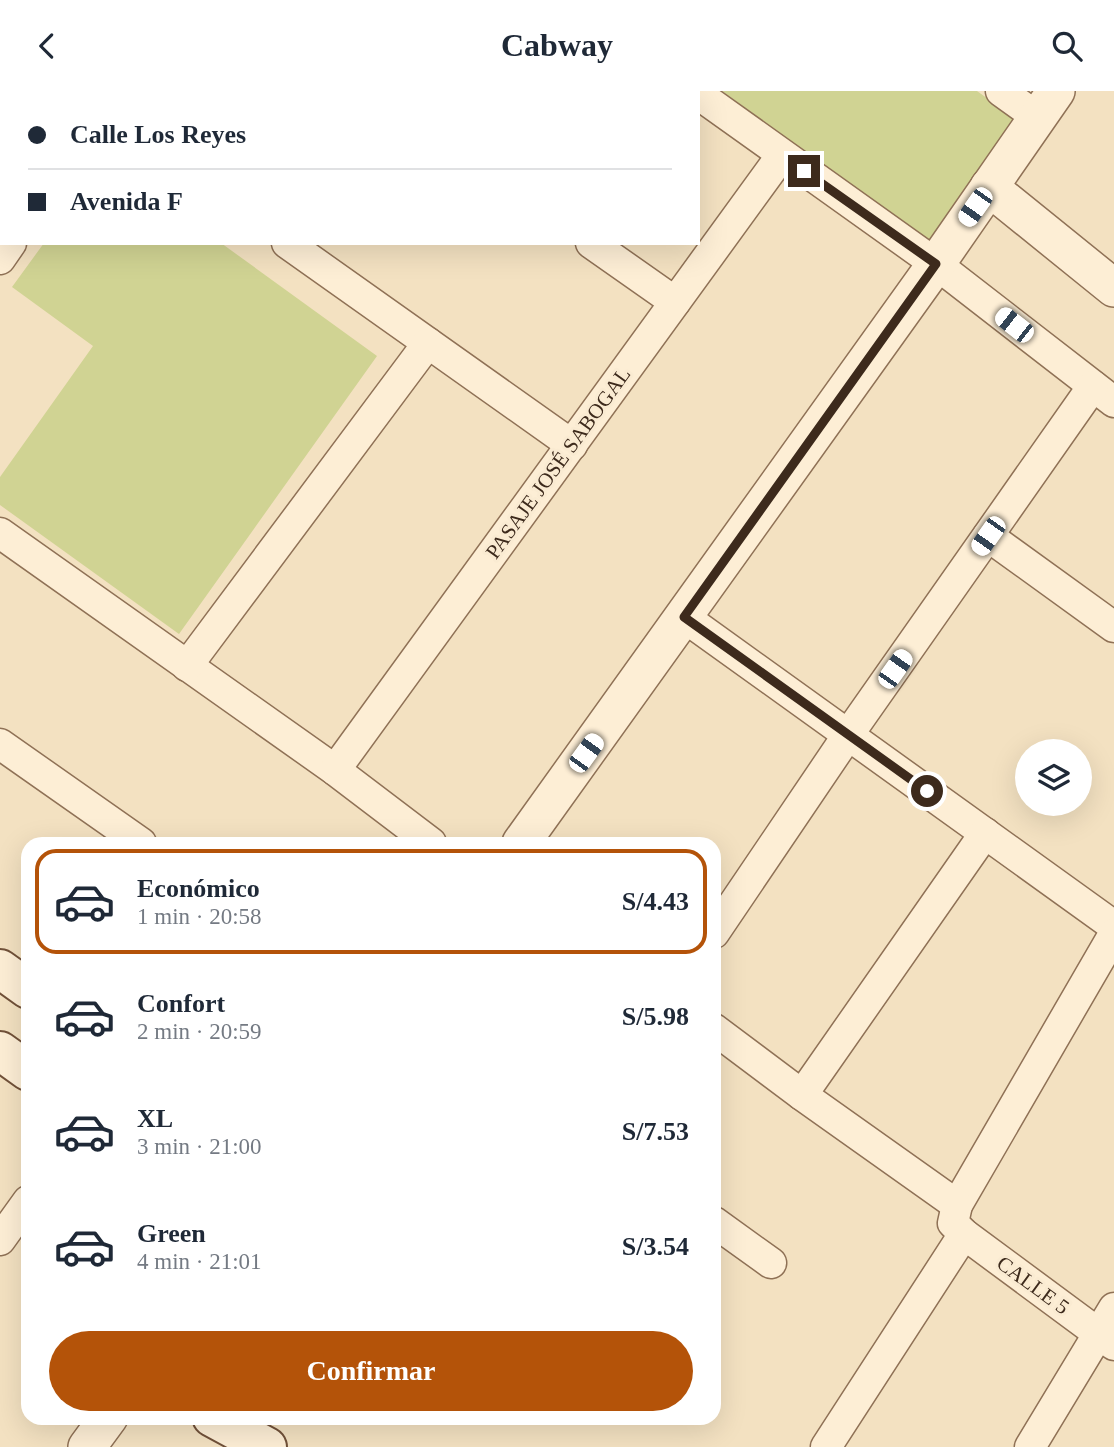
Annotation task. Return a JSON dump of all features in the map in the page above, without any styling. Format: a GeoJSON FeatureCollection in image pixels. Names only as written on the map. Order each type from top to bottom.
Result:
{"type":"FeatureCollection","features":[{"type":"Feature","properties":{"kind":"main road"},"geometry":{"type":"LineString","coordinates":[[0,969],[21,984]]}},
{"type":"Feature","properties":{"kind":"main road"},"geometry":{"type":"LineString","coordinates":[[0,1051],[21,1066]]}},
{"type":"Feature","properties":{"kind":"main road"},"geometry":{"type":"LineString","coordinates":[[227,1425],[267,1447]]}},
{"type":"Feature","properties":{"kind":"street"},"geometry":{"type":"LineString","coordinates":[[525,837],[936,264],[1046,104],[1001,91]]}},
{"type":"Feature","properties":{"kind":"street"},"geometry":{"type":"LineString","coordinates":[[700,94],[936,264],[1103,394],[988,536],[721,923]]}},
{"type":"Feature","properties":{"kind":"street","name":"PASAJE JOSÉ SABOGAL"},"geometry":{"type":"LineString","coordinates":[[335,770],[782,155]]}},
{"type":"Feature","properties":{"kind":"street"},"geometry":{"type":"LineString","coordinates":[[989,187],[1114,288]]}},
{"type":"Feature","properties":{"kind":"street"},"geometry":{"type":"LineString","coordinates":[[290,245],[572,445]]}},
{"type":"Feature","properties":{"kind":"street"},"geometry":{"type":"LineString","coordinates":[[594,245],[675,303]]}},
{"type":"Feature","properties":{"kind":"street"},"geometry":{"type":"LineString","coordinates":[[187,666],[428,343]]}},
{"type":"Feature","properties":{"kind":"street"},"geometry":{"type":"LineString","coordinates":[[0,533],[335,770],[423,837]]}},
{"type":"Feature","properties":{"kind":"street"},"geometry":{"type":"LineString","coordinates":[[988,536],[1114,627]]}},
{"type":"Feature","properties":{"kind":"street"},"geometry":{"type":"LineString","coordinates":[[684,617],[1114,926]]}},
{"type":"Feature","properties":{"kind":"street"},"geometry":{"type":"LineString","coordinates":[[0,744],[132,837]]}},
{"type":"Feature","properties":{"kind":"street"},"geometry":{"type":"LineString","coordinates":[[802,1095],[985,833]]}},
{"type":"Feature","properties":{"kind":"street"},"geometry":{"type":"LineString","coordinates":[[826,1447],[958,1221],[1114,934]]}},
{"type":"Feature","properties":{"kind":"street","name":"CALLE 5"},"geometry":{"type":"LineString","coordinates":[[721,1034],[802,1095],[1106,1339]]}},
{"type":"Feature","properties":{"kind":"street"},"geometry":{"type":"LineString","coordinates":[[0,1240],[21,1211]]}},
{"type":"Feature","properties":{"kind":"street"},"geometry":{"type":"LineString","coordinates":[[721,1227],[771,1263]]}},
{"type":"Feature","properties":{"kind":"street"},"geometry":{"type":"LineString","coordinates":[[1030,1447],[1106,1339],[1114,1308]]}},
{"type":"Feature","properties":{"kind":"street"},"geometry":{"type":"LineString","coordinates":[[87,1447],[102,1425]]}},
{"type":"Feature","properties":{"kind":"green space"},"geometry":{"type":"Polygon","coordinates":[[[722,91],[977,91],[1020,122],[938,249],[722,91]]]}},
{"type":"Feature","properties":{"kind":"green space"},"geometry":{"type":"Polygon","coordinates":[[[43,245],[224,245],[377,356],[179,634],[0,505],[0,477],[93,346],[12,287],[43,245]]]}},
{"type":"Feature","properties":{"kind":"route"},"geometry":{"type":"LineString","coordinates":[[804,171],[936,264],[684,617],[927,791]]}}]}
